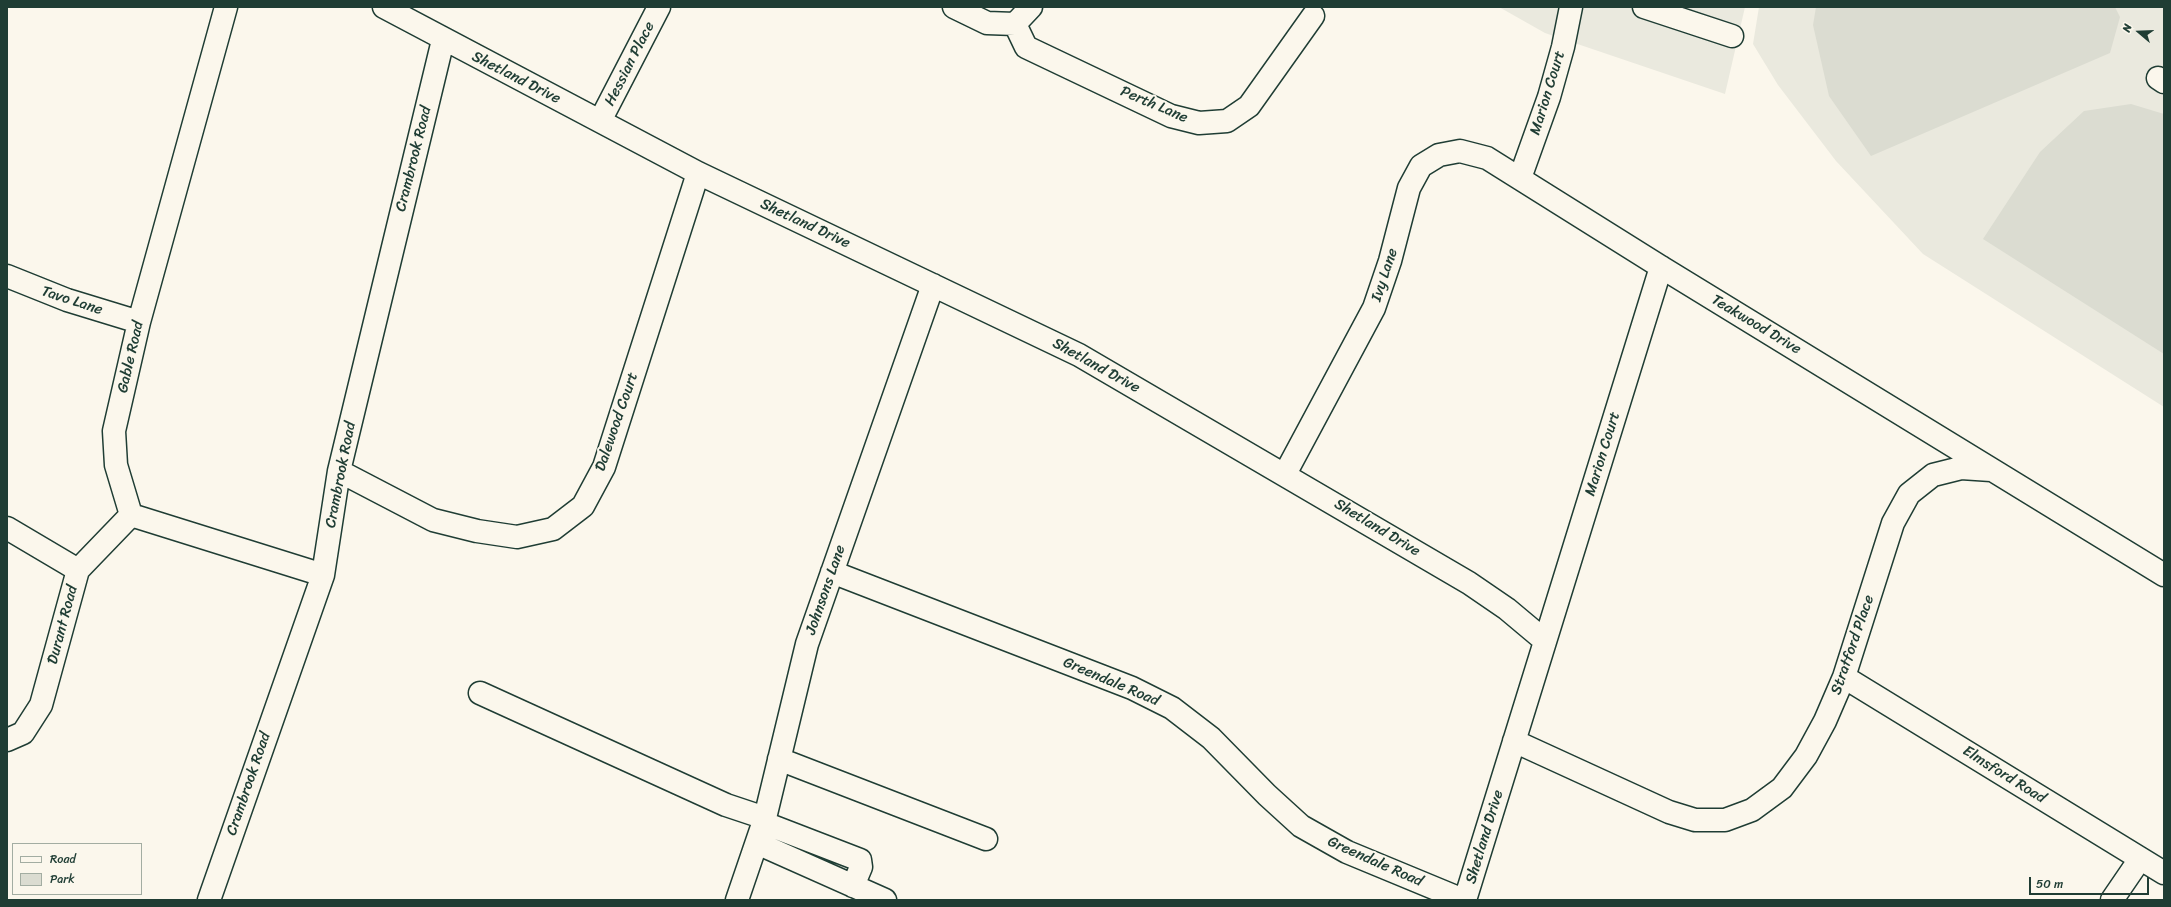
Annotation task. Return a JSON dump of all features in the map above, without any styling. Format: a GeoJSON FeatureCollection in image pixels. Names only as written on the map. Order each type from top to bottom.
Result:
{"type":"FeatureCollection","features":[{"type":"Feature","properties":{"kind":"street","name":"Gable Road"},"geometry":{"type":"LineString","coordinates":[[131,515],[116,465],[114,430],[139,322],[226,7]]}},
{"type":"Feature","properties":{"kind":"street","name":"Shetland Drive"},"geometry":{"type":"LineString","coordinates":[[384,7],[443,40],[600,121],[698,174],[1079,355],[1285,474],[1469,583],[1507,609],[1544,640],[1464,900]]}},
{"type":"Feature","properties":{"kind":"street","name":"Hessian Place"},"geometry":{"type":"LineString","coordinates":[[600,121],[659,7]]}},
{"type":"Feature","properties":{"kind":"street"},"geometry":{"type":"LineString","coordinates":[[954,7],[987,22],[1015,24],[1031,7]]}},
{"type":"Feature","properties":{"kind":"street","name":"Marion Court"},"geometry":{"type":"LineString","coordinates":[[1520,178],[1549,97],[1563,47],[1571,7]]}},
{"type":"Feature","properties":{"kind":"street"},"geometry":{"type":"LineString","coordinates":[[1644,7],[1732,36]]}},
{"type":"Feature","properties":{"kind":"street","name":"Perth Lane"},"geometry":{"type":"LineString","coordinates":[[1015,24],[1026,47],[1171,116],[1199,123],[1227,120],[1249,106],[1313,16]]}},
{"type":"Feature","properties":{"kind":"street","name":"Crambrook Road"},"geometry":{"type":"LineString","coordinates":[[208,900],[323,576],[339,471],[443,40]]}},
{"type":"Feature","properties":{"kind":"street","name":"Ivy Lane"},"geometry":{"type":"LineString","coordinates":[[1285,474],[1374,308],[1390,261],[1409,188],[1421,166],[1439,155],[1460,151],[1487,158],[1520,178]]}},
{"type":"Feature","properties":{"kind":"street","name":"Dalewood Court"},"geometry":{"type":"LineString","coordinates":[[339,471],[433,520],[484,532],[517,537],[553,529],[582,506],[604,467],[698,174]]}},
{"type":"Feature","properties":{"kind":"street","name":"Teakwood Drive"},"geometry":{"type":"LineString","coordinates":[[1520,178],[1661,267],[1994,470]]}},
{"type":"Feature","properties":{"kind":"street","name":"Marion Court"},"geometry":{"type":"LineString","coordinates":[[1544,640],[1661,267]]}},
{"type":"Feature","properties":{"kind":"street","name":"Tavo Lane"},"geometry":{"type":"LineString","coordinates":[[7,276],[14,281],[67,300],[139,322]]}},
{"type":"Feature","properties":{"kind":"street","name":"Johnsons Lane"},"geometry":{"type":"LineString","coordinates":[[737,900],[764,820],[807,644],[933,285]]}},
{"type":"Feature","properties":{"kind":"street","name":"Stratford Place"},"geometry":{"type":"LineString","coordinates":[[1514,741],[1669,812],[1695,820],[1725,820],[1752,810],[1782,788],[1806,756],[1825,721],[1844,677],[1893,523],[1909,494],[1933,475],[1961,468],[1994,470],[2164,574]]}},
{"type":"Feature","properties":{"kind":"street"},"geometry":{"type":"LineString","coordinates":[[131,515],[323,576]]}},
{"type":"Feature","properties":{"kind":"street","name":"Durant Road"},"geometry":{"type":"LineString","coordinates":[[7,740],[23,733],[41,705],[78,570],[131,515]]}},
{"type":"Feature","properties":{"kind":"street"},"geometry":{"type":"LineString","coordinates":[[7,528],[78,570]]}},
{"type":"Feature","properties":{"kind":"street","name":"Greendale Road"},"geometry":{"type":"LineString","coordinates":[[832,572],[1132,688],[1172,708],[1211,738],[1267,795],[1301,826],[1347,852],[1464,900]]}},
{"type":"Feature","properties":{"kind":"street","name":"Elmsford Road"},"geometry":{"type":"LineString","coordinates":[[1844,677],[2164,874]]}},
{"type":"Feature","properties":{"kind":"street"},"geometry":{"type":"LineString","coordinates":[[480,693],[726,805],[860,860],[861,867],[853,886]]}},
{"type":"Feature","properties":{"kind":"street"},"geometry":{"type":"LineString","coordinates":[[779,758],[986,838]]}},
{"type":"Feature","properties":{"kind":"street"},"geometry":{"type":"LineString","coordinates":[[757,843],[885,900]]}},
{"type":"Feature","properties":{"kind":"street"},"geometry":{"type":"LineString","coordinates":[[2112,900],[2140,859]]}},
{"type":"Feature","properties":{"kind":"shaded area"},"geometry":{"type":"Polygon","coordinates":[[[1499,7],[1745,7],[1725,94],[1545,33],[1499,7]]]}},
{"type":"Feature","properties":{"kind":"shaded area"},"geometry":{"type":"Polygon","coordinates":[[[1759,7],[2164,7],[2164,407],[1923,254],[1836,161],[1778,85],[1753,44],[1759,7]]]}},
{"type":"Feature","properties":{"kind":"green space"},"geometry":{"type":"Polygon","coordinates":[[[1816,7],[2115,7],[2120,17],[2110,53],[1871,156],[1829,96],[1813,25],[1816,7]]]}},
{"type":"Feature","properties":{"kind":"green space"},"geometry":{"type":"Polygon","coordinates":[[[2131,104],[2164,114],[2164,354],[1983,239],[2040,152],[2084,111],[2131,104]]]}}]}
